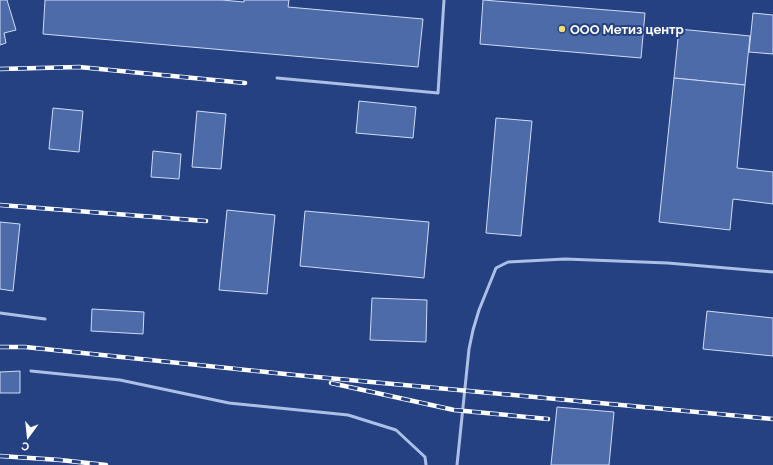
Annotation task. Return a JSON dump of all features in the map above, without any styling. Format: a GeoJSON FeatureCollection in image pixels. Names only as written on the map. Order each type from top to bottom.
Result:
{"type":"FeatureCollection","features":[{"type":"Feature","properties":{"kind":"lane"},"geometry":{"type":"LineString","coordinates":[[276,78],[438,93],[444,0]]}},
{"type":"Feature","properties":{"kind":"lane"},"geometry":{"type":"LineString","coordinates":[[457,465],[469,349],[479,310],[496,268],[508,262],[565,259],[668,263],[773,272]]}},
{"type":"Feature","properties":{"kind":"lane"},"geometry":{"type":"LineString","coordinates":[[0,313],[45,319]]}},
{"type":"Feature","properties":{"kind":"lane"},"geometry":{"type":"LineString","coordinates":[[31,371],[120,380],[229,403],[348,415],[396,430],[425,457],[426,465]]}},
{"type":"Feature","properties":{"kind":"building"},"geometry":{"type":"Polygon","coordinates":[[[0,0],[7,0],[16,30],[4,33],[6,43],[0,45],[0,0]]]}},
{"type":"Feature","properties":{"kind":"building"},"geometry":{"type":"Polygon","coordinates":[[[45,0],[222,0],[244,2],[244,0],[289,0],[288,7],[423,19],[418,67],[43,34],[45,0]]]}},
{"type":"Feature","properties":{"kind":"building","name":"ООО Метиз центр"},"geometry":{"type":"Polygon","coordinates":[[[483,0],[645,13],[641,58],[480,44],[483,0]]]}},
{"type":"Feature","properties":{"kind":"building"},"geometry":{"type":"Polygon","coordinates":[[[753,13],[773,15],[773,54],[749,52],[753,13]]]}},
{"type":"Feature","properties":{"kind":"building"},"geometry":{"type":"Polygon","coordinates":[[[679,29],[750,36],[745,85],[674,78],[679,29]]]}},
{"type":"Feature","properties":{"kind":"building"},"geometry":{"type":"Polygon","coordinates":[[[674,78],[745,85],[737,168],[773,172],[773,204],[733,199],[730,230],[659,222],[674,78]]]}},
{"type":"Feature","properties":{"kind":"building"},"geometry":{"type":"Polygon","coordinates":[[[359,101],[416,107],[413,138],[356,133],[359,101]]]}},
{"type":"Feature","properties":{"kind":"building"},"geometry":{"type":"Polygon","coordinates":[[[53,108],[83,111],[79,152],[49,149],[53,108]]]}},
{"type":"Feature","properties":{"kind":"building"},"geometry":{"type":"Polygon","coordinates":[[[197,111],[226,114],[221,169],[192,167],[197,111]]]}},
{"type":"Feature","properties":{"kind":"building"},"geometry":{"type":"Polygon","coordinates":[[[496,118],[532,121],[521,236],[486,233],[496,118]]]}},
{"type":"Feature","properties":{"kind":"building"},"geometry":{"type":"Polygon","coordinates":[[[153,151],[181,154],[179,179],[151,177],[153,151]]]}},
{"type":"Feature","properties":{"kind":"building"},"geometry":{"type":"Polygon","coordinates":[[[227,210],[275,215],[267,294],[219,290],[227,210]]]}},
{"type":"Feature","properties":{"kind":"building"},"geometry":{"type":"Polygon","coordinates":[[[305,211],[429,222],[424,278],[300,266],[305,211]]]}},
{"type":"Feature","properties":{"kind":"building"},"geometry":{"type":"Polygon","coordinates":[[[0,222],[20,224],[13,291],[0,289],[0,222]]]}},
{"type":"Feature","properties":{"kind":"building"},"geometry":{"type":"Polygon","coordinates":[[[372,298],[427,300],[426,342],[370,340],[372,298]]]}},
{"type":"Feature","properties":{"kind":"building"},"geometry":{"type":"Polygon","coordinates":[[[92,309],[144,312],[143,334],[91,331],[92,309]]]}},
{"type":"Feature","properties":{"kind":"building"},"geometry":{"type":"Polygon","coordinates":[[[707,311],[773,318],[773,356],[703,349],[707,311]]]}},
{"type":"Feature","properties":{"kind":"building"},"geometry":{"type":"Polygon","coordinates":[[[20,371],[20,393],[0,393],[0,372],[20,371]]]}},
{"type":"Feature","properties":{"kind":"building"},"geometry":{"type":"Polygon","coordinates":[[[557,407],[614,412],[609,465],[551,465],[557,407]]]}},
{"type":"Feature","properties":{"kind":"railway"},"geometry":{"type":"LineString","coordinates":[[0,69],[79,67],[245,83]]}},
{"type":"Feature","properties":{"kind":"railway"},"geometry":{"type":"LineString","coordinates":[[0,205],[206,221]]}},
{"type":"Feature","properties":{"kind":"railway"},"geometry":{"type":"LineString","coordinates":[[0,347],[25,347],[295,375],[773,419]]}},
{"type":"Feature","properties":{"kind":"railway"},"geometry":{"type":"LineString","coordinates":[[331,383],[454,410],[548,419]]}},
{"type":"Feature","properties":{"kind":"railway"},"geometry":{"type":"LineString","coordinates":[[0,456],[106,465]]}},
{"type":"Feature","properties":{"kind":"place","name":"ООО Метиз центр"},"geometry":{"type":"Point","coordinates":[562,29]}}]}
